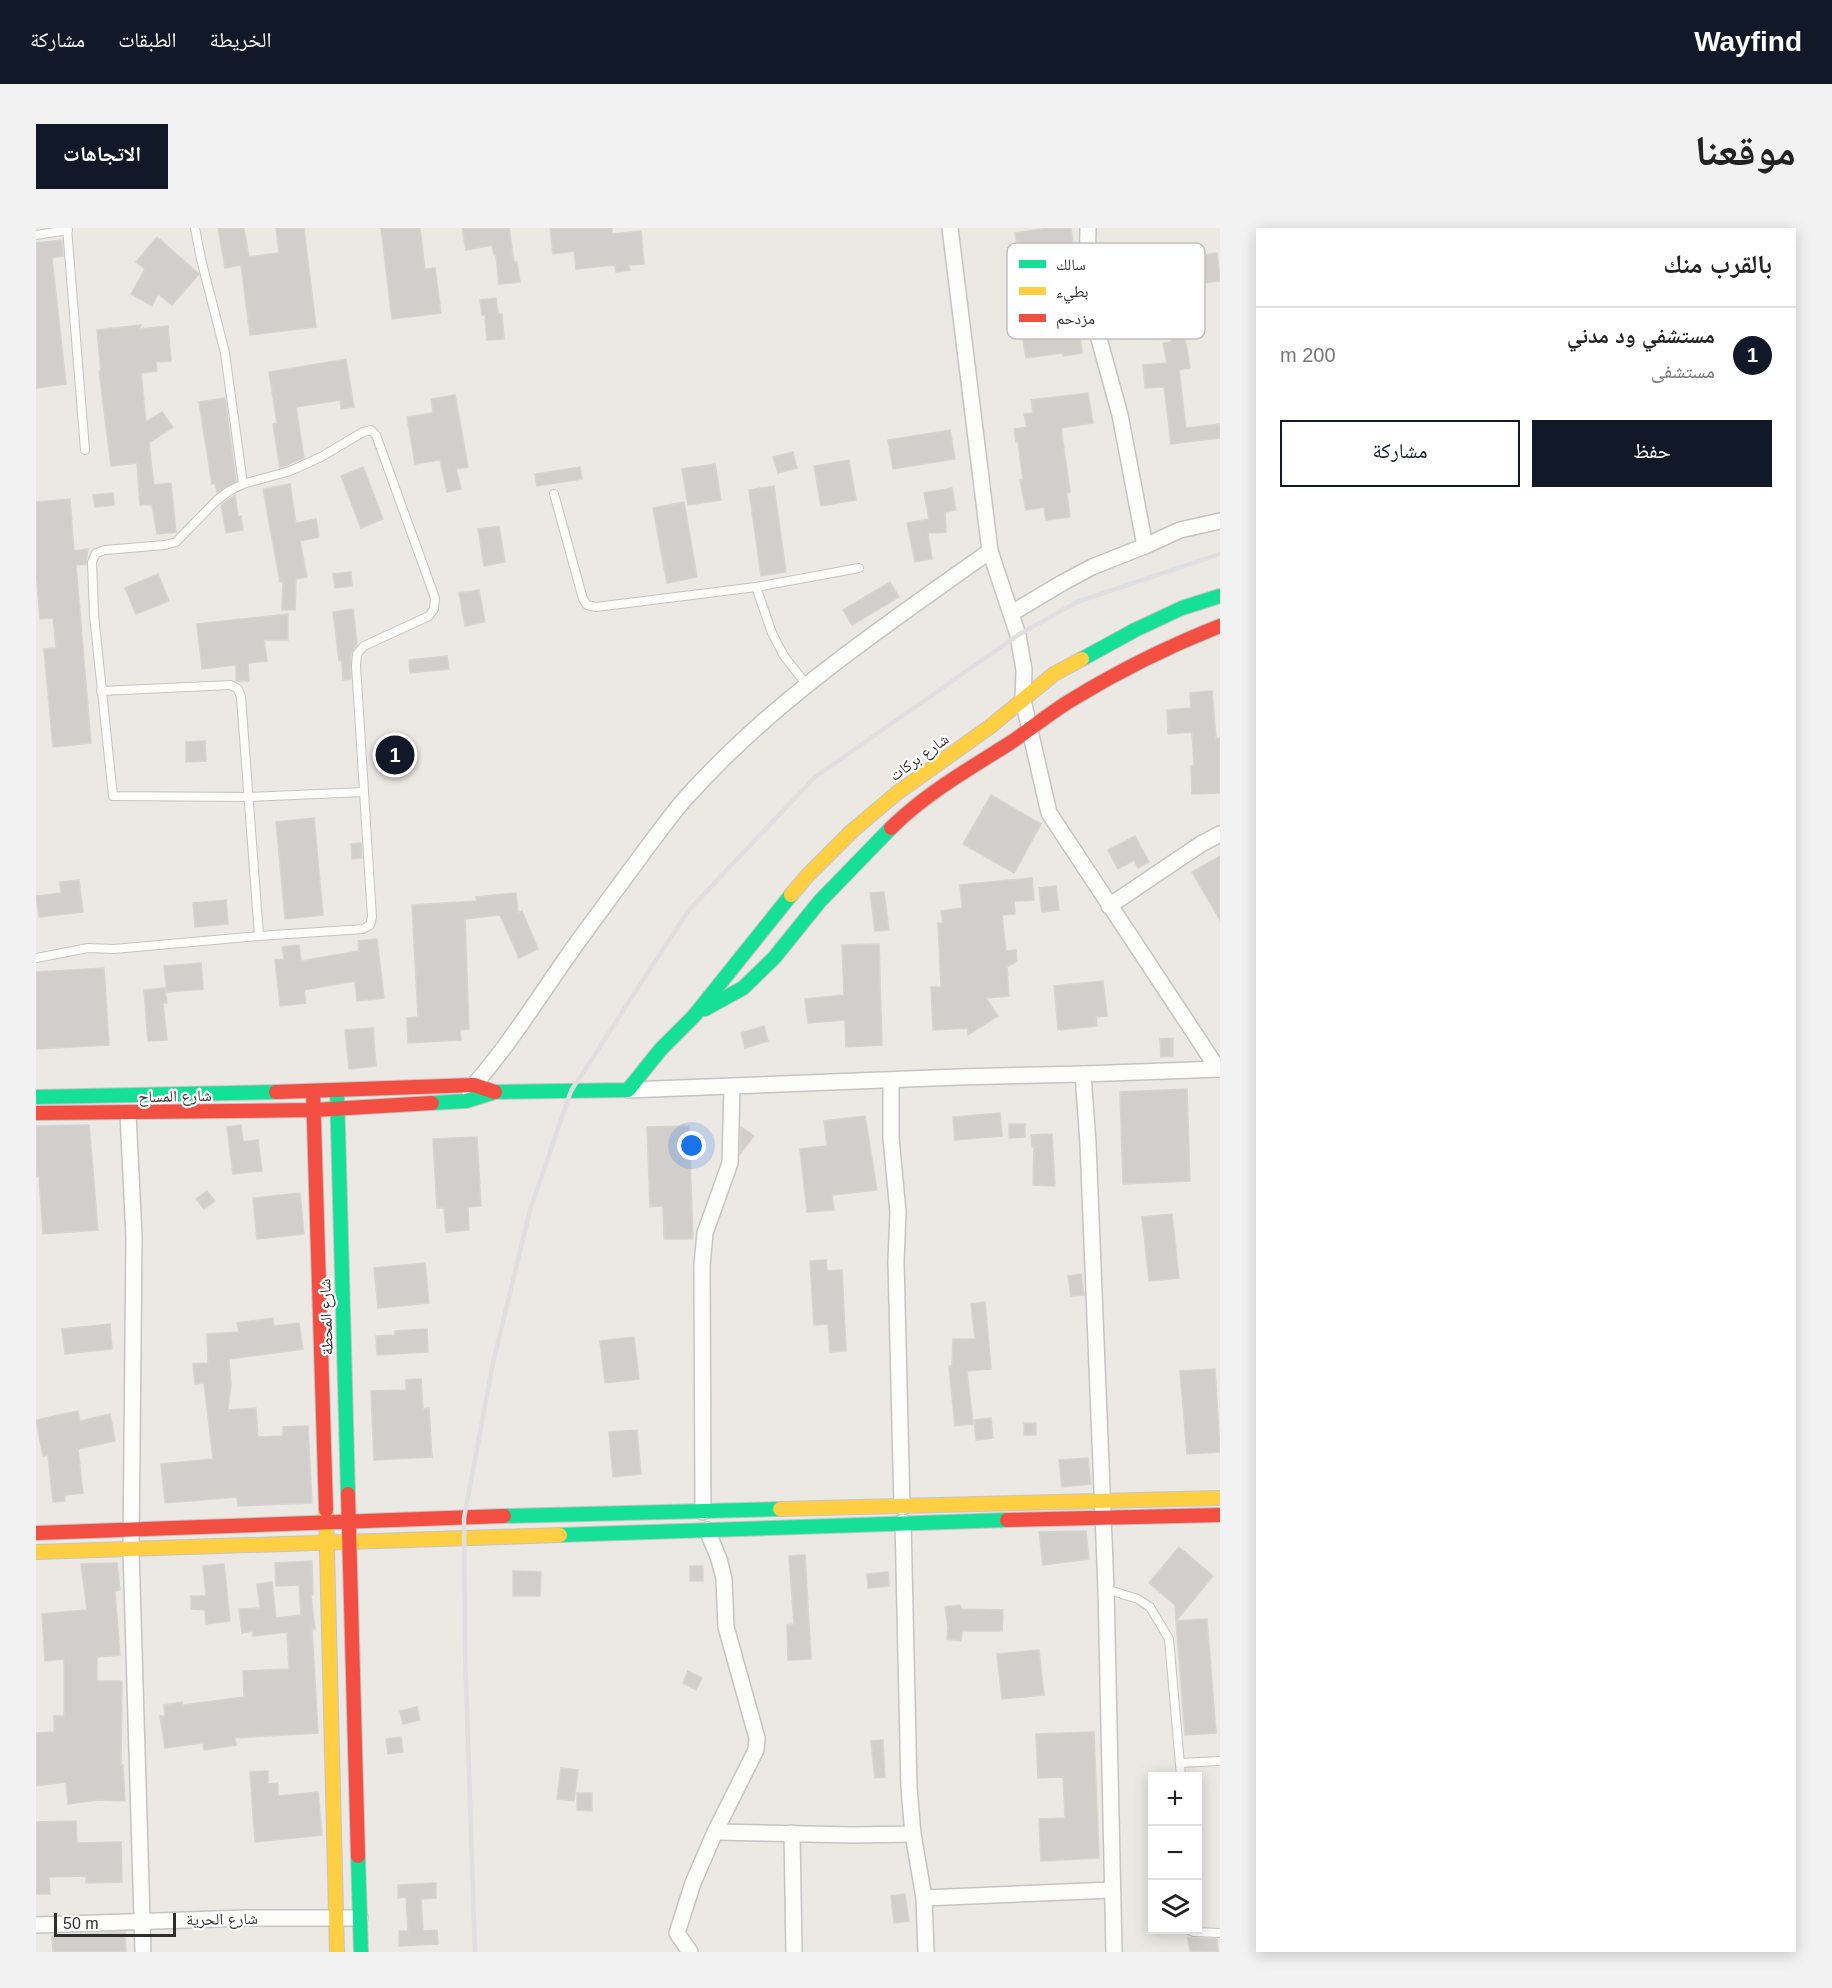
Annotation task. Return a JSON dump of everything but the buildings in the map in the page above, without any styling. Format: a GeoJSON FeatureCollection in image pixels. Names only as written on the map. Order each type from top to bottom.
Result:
{"type":"FeatureCollection","features":[{"type":"Feature","properties":{"kind":"main road","name":"شارع بركات"},"geometry":{"type":"LineString","coordinates":[[628,1090],[661,1049],[694,1016],[807,876],[852,831],[897,793],[990,726],[1054,674],[1093,651],[1182,608],[1220,596]]}},
{"type":"Feature","properties":{"kind":"main road","name":"شارع بركات"},"geometry":{"type":"LineString","coordinates":[[694,1016],[743,988],[774,957],[820,901],[903,816],[942,787],[1029,731],[1071,700],[1189,638],[1220,626]]}},
{"type":"Feature","properties":{"kind":"main road","name":"شارع المساح"},"geometry":{"type":"LineString","coordinates":[[36,1097],[474,1085]]}},
{"type":"Feature","properties":{"kind":"main road"},"geometry":{"type":"LineString","coordinates":[[474,1085],[495,1092],[628,1090]]}},
{"type":"Feature","properties":{"kind":"main road","name":"شارع المحطة"},"geometry":{"type":"LineString","coordinates":[[337,1090],[361,1952]]}},
{"type":"Feature","properties":{"kind":"main road","name":"شارع المحطة"},"geometry":{"type":"LineString","coordinates":[[313,1091],[337,1952]]}},
{"type":"Feature","properties":{"kind":"main road","name":"شارع المساح"},"geometry":{"type":"LineString","coordinates":[[36,1113],[337,1109],[466,1101],[495,1092]]}},
{"type":"Feature","properties":{"kind":"main road"},"geometry":{"type":"LineString","coordinates":[[36,1533],[349,1524],[545,1515],[1220,1498]]}},
{"type":"Feature","properties":{"kind":"main road"},"geometry":{"type":"LineString","coordinates":[[36,1552],[327,1544],[903,1522],[1220,1515]]}},
{"type":"Feature","properties":{"kind":"street"},"geometry":{"type":"LineString","coordinates":[[950,228],[990,551],[1018,635],[1024,670],[1023,700],[1049,813],[1219,1069]]}},
{"type":"Feature","properties":{"kind":"street"},"geometry":{"type":"LineString","coordinates":[[1088,228],[1088,243]]}},
{"type":"Feature","properties":{"kind":"street"},"geometry":{"type":"LineString","coordinates":[[1098,339],[1120,415],[1145,546]]}},
{"type":"Feature","properties":{"kind":"street"},"geometry":{"type":"LineString","coordinates":[[1012,613],[1082,572],[1180,530],[1220,521]]}},
{"type":"Feature","properties":{"kind":"street"},"geometry":{"type":"LineString","coordinates":[[466,1101],[474,1085],[512,1039],[566,959],[684,800],[723,760],[806,684],[990,551]]}},
{"type":"Feature","properties":{"kind":"street"},"geometry":{"type":"LineString","coordinates":[[1109,906],[1201,844],[1220,834]]}},
{"type":"Feature","properties":{"kind":"street"},"geometry":{"type":"LineString","coordinates":[[628,1090],[1219,1069]]}},
{"type":"Feature","properties":{"kind":"street"},"geometry":{"type":"LineString","coordinates":[[1083,1074],[1104,1517],[1114,1952]]}},
{"type":"Feature","properties":{"kind":"street"},"geometry":{"type":"LineString","coordinates":[[891,1080],[891,1138],[898,1212],[896,1261],[902,1507]]}},
{"type":"Feature","properties":{"kind":"street"},"geometry":{"type":"LineString","coordinates":[[703,1512],[702,1265],[705,1233],[730,1163],[732,1087]]}},
{"type":"Feature","properties":{"kind":"street"},"geometry":{"type":"LineString","coordinates":[[129,1113],[134,1237],[131,1550],[143,1952]]}},
{"type":"Feature","properties":{"kind":"street"},"geometry":{"type":"LineString","coordinates":[[903,1522],[907,1751],[913,1834],[924,1898],[926,1952]]}},
{"type":"Feature","properties":{"kind":"street"},"geometry":{"type":"LineString","coordinates":[[690,1952],[677,1933],[693,1883],[715,1832],[756,1750],[757,1738],[726,1627],[722,1569],[707,1530]]}},
{"type":"Feature","properties":{"kind":"street"},"geometry":{"type":"LineString","coordinates":[[715,1832],[913,1834]]}},
{"type":"Feature","properties":{"kind":"street"},"geometry":{"type":"LineString","coordinates":[[792,1833],[794,1952]]}},
{"type":"Feature","properties":{"kind":"street"},"geometry":{"type":"LineString","coordinates":[[924,1898],[1112,1890]]}},
{"type":"Feature","properties":{"kind":"street","name":"شارع الحرية"},"geometry":{"type":"LineString","coordinates":[[36,1925],[142,1920],[360,1918]]}},
{"type":"Feature","properties":{"kind":"lane"},"geometry":{"type":"LineString","coordinates":[[195,228],[225,353],[243,484]]}},
{"type":"Feature","properties":{"kind":"lane"},"geometry":{"type":"LineString","coordinates":[[36,235],[67,229],[86,450]]}},
{"type":"Feature","properties":{"kind":"lane"},"geometry":{"type":"LineString","coordinates":[[36,958],[88,948],[114,949],[363,929],[370,925],[372,917],[357,654],[364,646],[429,616],[434,609],[435,598],[376,435],[371,430],[363,432],[321,457],[290,471],[243,484],[216,501],[176,542],[105,550],[96,553],[92,562],[94,615],[113,796],[248,797],[364,792]]}},
{"type":"Feature","properties":{"kind":"lane"},"geometry":{"type":"LineString","coordinates":[[554,494],[583,599],[587,605],[596,607],[756,587],[859,568]]}},
{"type":"Feature","properties":{"kind":"lane"},"geometry":{"type":"LineString","coordinates":[[756,587],[772,633],[784,656],[806,684]]}},
{"type":"Feature","properties":{"kind":"lane"},"geometry":{"type":"LineString","coordinates":[[101,691],[231,686],[238,689],[241,697],[259,936]]}},
{"type":"Feature","properties":{"kind":"lane"},"geometry":{"type":"LineString","coordinates":[[1106,1589],[1138,1599],[1150,1607],[1169,1640],[1181,1772]]}},
{"type":"Feature","properties":{"kind":"lane"},"geometry":{"type":"LineString","coordinates":[[1180,1763],[1220,1761]]}},
{"type":"Feature","properties":{"kind":"lane"},"geometry":{"type":"LineString","coordinates":[[1202,1932],[1220,1933]]}},
{"type":"Feature","properties":{"kind":"railway"},"geometry":{"type":"LineString","coordinates":[[475,1952],[465,1650],[464,1518],[493,1363],[530,1210],[571,1091],[688,911],[815,777],[1018,635],[1077,602],[1220,554]]}},
{"type":"Feature","properties":{"kind":"traffic: fast"},"geometry":{"type":"LineString","coordinates":[[1082,659],[1182,608],[1220,596]]}},
{"type":"Feature","properties":{"kind":"traffic: fast"},"geometry":{"type":"LineString","coordinates":[[705,1009],[743,988],[774,958],[820,901],[891,828]]}},
{"type":"Feature","properties":{"kind":"traffic: fast"},"geometry":{"type":"LineString","coordinates":[[432,1103],[466,1101],[495,1092],[628,1090],[661,1049],[694,1016],[791,895]]}},
{"type":"Feature","properties":{"kind":"traffic: fast"},"geometry":{"type":"LineString","coordinates":[[337,1091],[348,1494]]}},
{"type":"Feature","properties":{"kind":"traffic: fast"},"geometry":{"type":"LineString","coordinates":[[36,1097],[276,1092]]}},
{"type":"Feature","properties":{"kind":"traffic: fast"},"geometry":{"type":"LineString","coordinates":[[504,1516],[780,1509]]}},
{"type":"Feature","properties":{"kind":"traffic: fast"},"geometry":{"type":"LineString","coordinates":[[560,1535],[1007,1520]]}},
{"type":"Feature","properties":{"kind":"traffic: fast"},"geometry":{"type":"LineString","coordinates":[[358,1856],[361,1952]]}},
{"type":"Feature","properties":{"kind":"traffic: slow"},"geometry":{"type":"LineString","coordinates":[[791,895],[852,831],[897,793],[991,726],[1054,674],[1082,659]]}},
{"type":"Feature","properties":{"kind":"traffic: slow"},"geometry":{"type":"LineString","coordinates":[[780,1509],[1220,1498]]}},
{"type":"Feature","properties":{"kind":"traffic: slow"},"geometry":{"type":"LineString","coordinates":[[326,1510],[337,1952]]}},
{"type":"Feature","properties":{"kind":"traffic: slow"},"geometry":{"type":"LineString","coordinates":[[36,1552],[560,1535]]}},
{"type":"Feature","properties":{"kind":"traffic: jam"},"geometry":{"type":"LineString","coordinates":[[891,828],[933,793],[1073,699],[1145,660],[1220,626]]}},
{"type":"Feature","properties":{"kind":"traffic: jam"},"geometry":{"type":"LineString","coordinates":[[276,1092],[474,1085],[495,1092]]}},
{"type":"Feature","properties":{"kind":"traffic: jam"},"geometry":{"type":"LineString","coordinates":[[313,1091],[326,1510]]}},
{"type":"Feature","properties":{"kind":"traffic: jam"},"geometry":{"type":"LineString","coordinates":[[36,1113],[314,1110],[432,1103]]}},
{"type":"Feature","properties":{"kind":"traffic: jam"},"geometry":{"type":"LineString","coordinates":[[348,1494],[358,1856]]}},
{"type":"Feature","properties":{"kind":"traffic: jam"},"geometry":{"type":"LineString","coordinates":[[1007,1520],[1220,1515]]}},
{"type":"Feature","properties":{"kind":"traffic: jam"},"geometry":{"type":"LineString","coordinates":[[36,1533],[504,1516]]}},
{"type":"Feature","properties":{"kind":"place","name":"مستشفي ود مدني"},"geometry":{"type":"Point","coordinates":[395,755]}}]}
